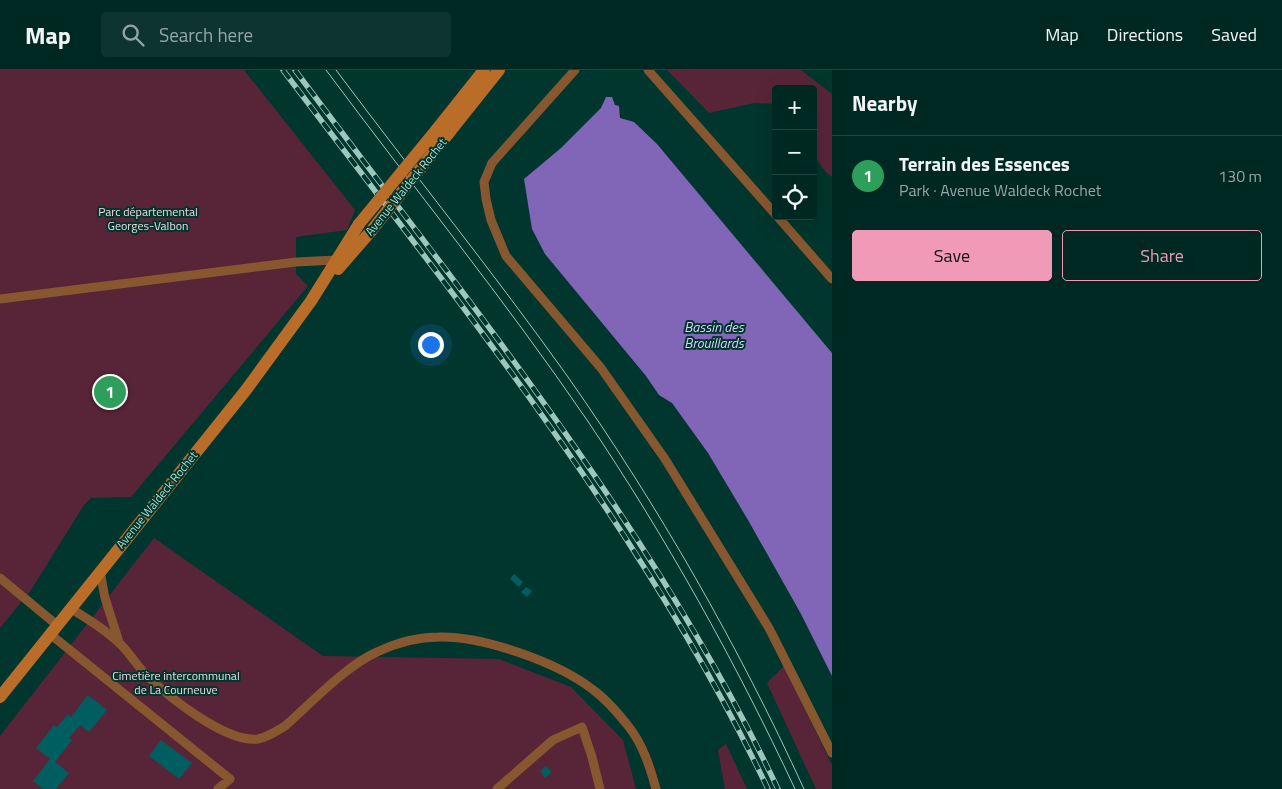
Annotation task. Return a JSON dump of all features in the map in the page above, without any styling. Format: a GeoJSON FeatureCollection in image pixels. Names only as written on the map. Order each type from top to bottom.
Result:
{"type":"FeatureCollection","features":[{"type":"Feature","properties":{"kind":"main road","name":"Avenue Waldeck Rochet"},"geometry":{"type":"LineString","coordinates":[[0,697],[246,390],[311,301],[371,231],[484,70]]}},
{"type":"Feature","properties":{"kind":"main road","name":"Avenue Waldeck Rochet"},"geometry":{"type":"LineString","coordinates":[[311,301],[360,224],[498,70]]}},
{"type":"Feature","properties":{"kind":"lane"},"geometry":{"type":"LineString","coordinates":[[575,70],[492,163],[484,182],[491,220],[506,256],[601,368],[665,460],[769,628],[832,753]]}},
{"type":"Feature","properties":{"kind":"lane"},"geometry":{"type":"LineString","coordinates":[[648,70],[772,211]]}},
{"type":"Feature","properties":{"kind":"lane"},"geometry":{"type":"LineString","coordinates":[[780,220],[832,279]]}},
{"type":"Feature","properties":{"kind":"lane"},"geometry":{"type":"LineString","coordinates":[[0,299],[296,262],[336,260]]}},
{"type":"Feature","properties":{"kind":"lane"},"geometry":{"type":"LineString","coordinates":[[100,571],[107,606],[119,642]]}},
{"type":"Feature","properties":{"kind":"lane"},"geometry":{"type":"LineString","coordinates":[[0,578],[54,630],[230,779],[218,789]]}},
{"type":"Feature","properties":{"kind":"lane"},"geometry":{"type":"LineString","coordinates":[[70,608],[119,642],[147,675],[167,693],[226,733],[250,739],[258,739],[273,734],[285,726],[354,666],[375,652],[397,644],[440,636],[466,639],[510,649],[566,672],[592,688],[611,706],[630,728],[642,748],[656,789]]}},
{"type":"Feature","properties":{"kind":"lane"},"geometry":{"type":"LineString","coordinates":[[497,789],[553,740],[582,727],[600,789]]}},
{"type":"Feature","properties":{"kind":"green space","name":"Parc départemental Georges-Valbon"},"geometry":{"type":"Polygon","coordinates":[[[0,70],[244,70],[355,210],[347,230],[296,237],[296,274],[308,286],[131,497],[91,498],[84,505],[31,590],[0,628],[0,70]]]}},
{"type":"Feature","properties":{"kind":"green space"},"geometry":{"type":"Polygon","coordinates":[[[667,70],[801,70],[832,94],[832,177],[823,169],[817,157],[817,85],[772,85],[772,104],[754,103],[709,113],[667,70]]]}},
{"type":"Feature","properties":{"kind":"green space","name":"Cimetière intercommunal de La Courneuve"},"geometry":{"type":"Polygon","coordinates":[[[154,538],[323,656],[499,659],[571,687],[623,740],[636,789],[0,789],[0,736],[154,538]]]}},
{"type":"Feature","properties":{"kind":"green space"},"geometry":{"type":"Polygon","coordinates":[[[784,666],[832,765],[832,789],[816,789],[767,683],[784,666]]]}},
{"type":"Feature","properties":{"kind":"green space"},"geometry":{"type":"Polygon","coordinates":[[[726,744],[747,789],[725,789],[718,750],[726,744]]]}},
{"type":"Feature","properties":{"kind":"water","name":"Bassin des Brouillards"},"geometry":{"type":"Polygon","coordinates":[[[606,97],[612,97],[615,105],[619,106],[620,118],[634,122],[657,144],[832,353],[832,676],[801,614],[708,453],[672,403],[659,395],[646,376],[545,254],[532,229],[524,179],[561,148],[601,108],[606,97]]]}},
{"type":"Feature","properties":{"kind":"building"},"geometry":{"type":"Polygon","coordinates":[[[514,574],[523,582],[519,587],[510,579],[514,574]]]}},
{"type":"Feature","properties":{"kind":"building"},"geometry":{"type":"Polygon","coordinates":[[[526,587],[532,591],[527,597],[521,592],[526,587]]]}},
{"type":"Feature","properties":{"kind":"building"},"geometry":{"type":"Polygon","coordinates":[[[88,695],[107,710],[89,732],[80,725],[69,738],[72,740],[55,762],[69,773],[56,789],[43,789],[33,781],[50,759],[36,748],[54,725],[57,727],[68,714],[71,717],[88,695]]]}},
{"type":"Feature","properties":{"kind":"building"},"geometry":{"type":"Polygon","coordinates":[[[161,740],[192,763],[179,779],[149,756],[161,740]]]}},
{"type":"Feature","properties":{"kind":"building"},"geometry":{"type":"Polygon","coordinates":[[[546,766],[552,772],[545,778],[540,771],[546,766]]]}},
{"type":"Feature","properties":{"kind":"tram line"},"geometry":{"type":"LineString","coordinates":[[326,70],[524,331],[616,464],[672,554],[724,647],[795,789]]}},
{"type":"Feature","properties":{"kind":"tram line"},"geometry":{"type":"LineString","coordinates":[[336,70],[511,300],[602,426],[665,527],[724,630],[779,735],[804,789]]}},
{"type":"Feature","properties":{"kind":"railway"},"geometry":{"type":"LineString","coordinates":[[283,70],[480,330],[544,418],[605,507],[664,598],[718,692],[768,789]]}},
{"type":"Feature","properties":{"kind":"railway"},"geometry":{"type":"LineString","coordinates":[[295,70],[491,330],[616,507],[674,598],[728,692],[778,789]]}},
{"type":"Feature","properties":{"kind":"place","name":"Terrain des Essences"},"geometry":{"type":"Point","coordinates":[110,392]}}]}
